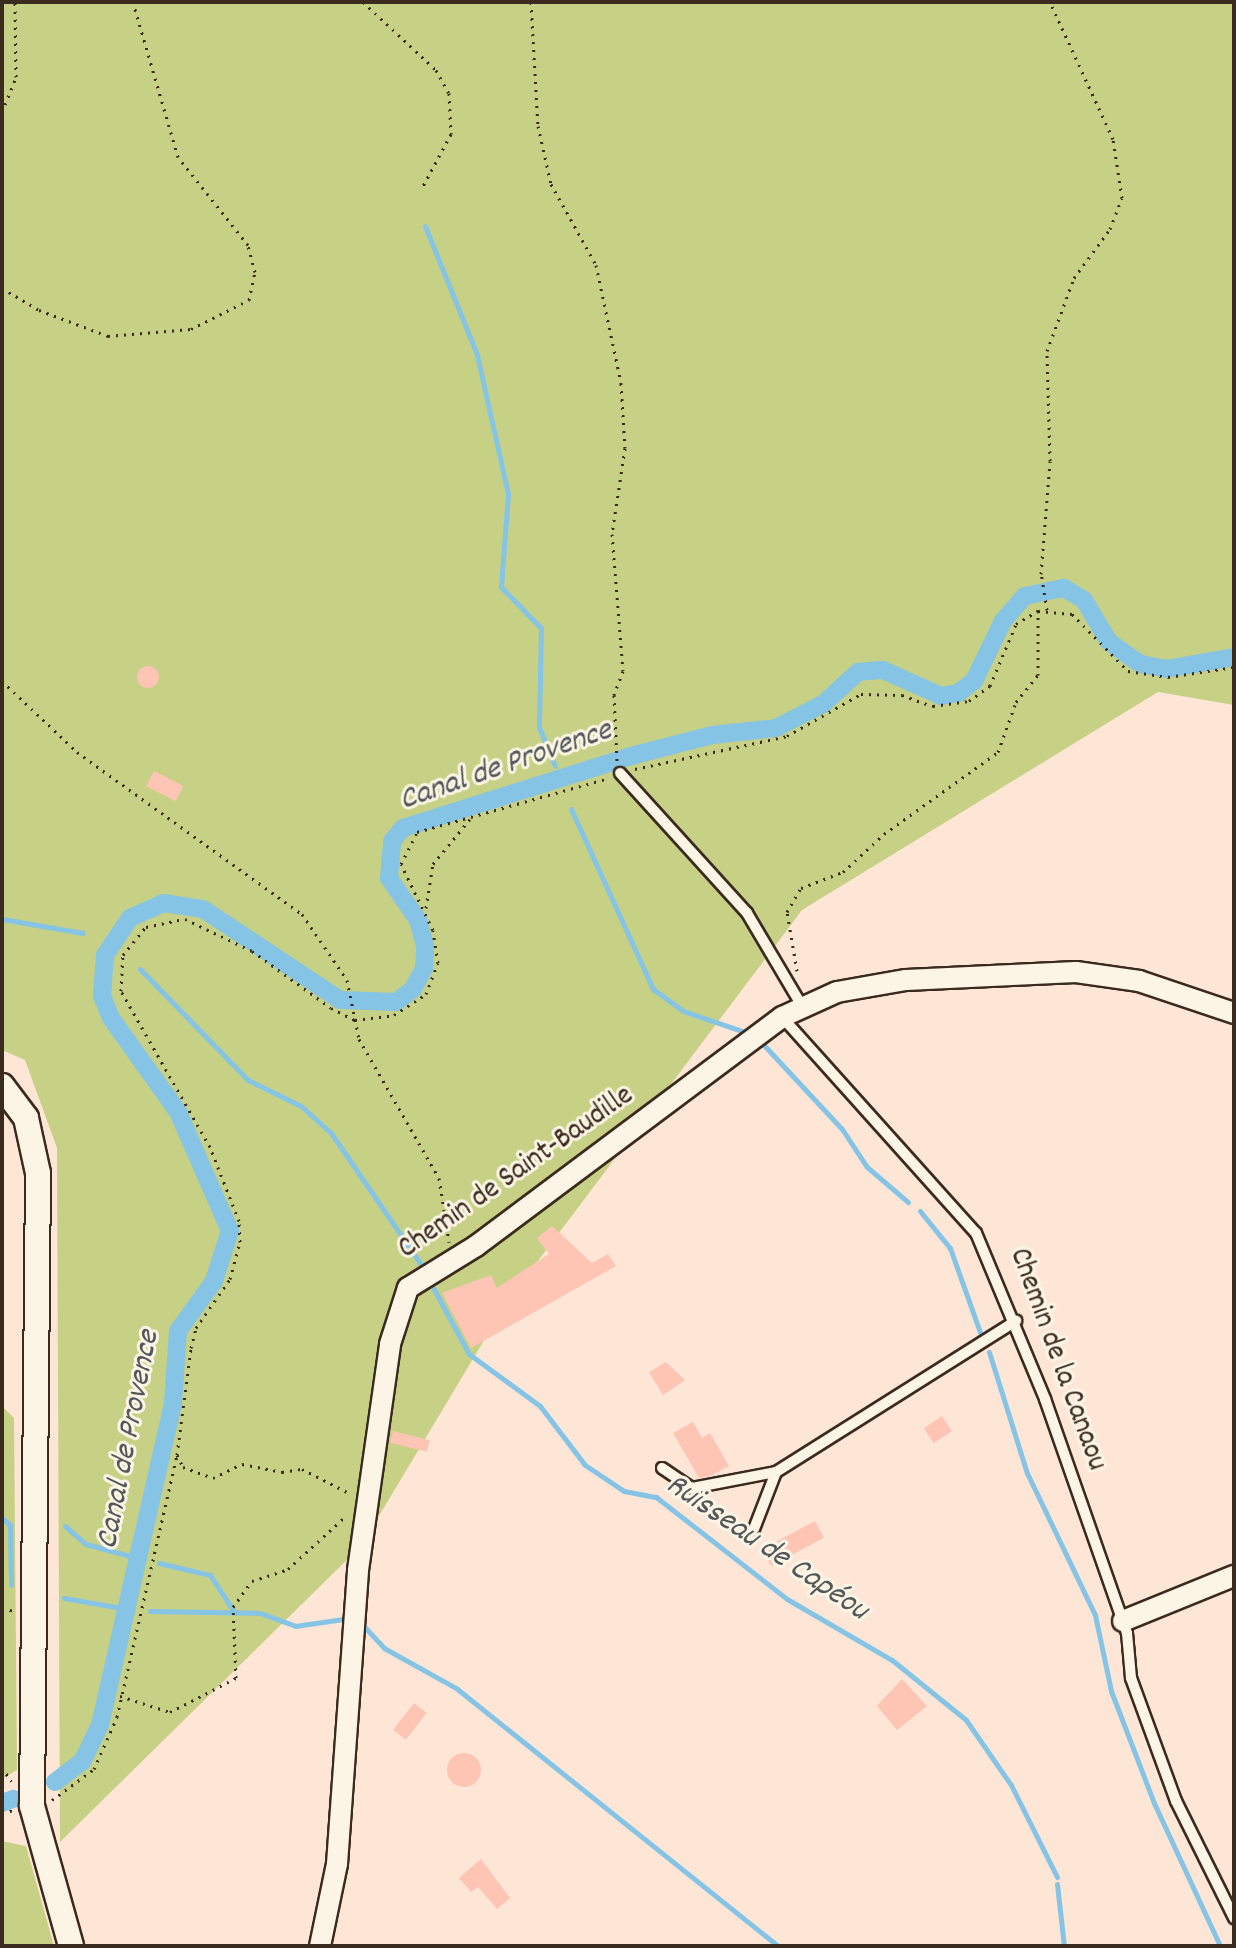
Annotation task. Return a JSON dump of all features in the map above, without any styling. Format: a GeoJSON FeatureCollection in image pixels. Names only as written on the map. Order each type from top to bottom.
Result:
{"type":"FeatureCollection","features":[{"type":"Feature","properties":{"kind":"street","name":"Chemin de Saint-Baudille"},"geometry":{"type":"LineString","coordinates":[[320,1946],[337,1864],[352,1617],[365,1498],[390,1344],[403,1299],[420,1278],[451,1259],[782,1017],[837,992],[906,980],[1076,972],[1139,981],[1234,1013]]}},
{"type":"Feature","properties":{"kind":"street"},"geometry":{"type":"LineString","coordinates":[[2,1086],[26,1118],[38,1173],[32,1806],[71,1946]]}},
{"type":"Feature","properties":{"kind":"street"},"geometry":{"type":"LineString","coordinates":[[1123,1621],[1234,1576]]}},
{"type":"Feature","properties":{"kind":"lane"},"geometry":{"type":"LineString","coordinates":[[620,773],[747,913],[802,1006]]}},
{"type":"Feature","properties":{"kind":"lane","name":"Chemin de la Canaou"},"geometry":{"type":"LineString","coordinates":[[782,1017],[976,1233],[1016,1321],[1123,1621],[1131,1678],[1176,1801],[1234,1918]]}},
{"type":"Feature","properties":{"kind":"lane"},"geometry":{"type":"LineString","coordinates":[[662,1468],[692,1488],[776,1472],[1016,1321]]}},
{"type":"Feature","properties":{"kind":"lane"},"geometry":{"type":"LineString","coordinates":[[754,1529],[776,1472]]}},
{"type":"Feature","properties":{"kind":"path"},"geometry":{"type":"LineString","coordinates":[[2,112],[16,77],[15,2]]}},
{"type":"Feature","properties":{"kind":"path"},"geometry":{"type":"LineString","coordinates":[[2,288],[39,310],[108,336],[191,329],[249,300],[255,272],[248,245],[178,157],[133,2]]}},
{"type":"Feature","properties":{"kind":"path"},"geometry":{"type":"LineString","coordinates":[[363,2],[436,70],[449,93],[451,134],[423,186]]}},
{"type":"Feature","properties":{"kind":"path"},"geometry":{"type":"LineString","coordinates":[[531,2],[544,155],[551,184],[596,265],[621,383],[625,448],[612,534],[623,671],[614,695],[614,752]]}},
{"type":"Feature","properties":{"kind":"path"},"geometry":{"type":"LineString","coordinates":[[1047,610],[1041,574],[1050,461],[1047,351],[1074,278],[1110,229],[1122,198],[1113,139],[1050,2]]}},
{"type":"Feature","properties":{"kind":"path"},"geometry":{"type":"LineString","coordinates":[[802,1006],[787,912],[801,888],[843,872],[884,834],[998,752],[1016,702],[1038,675],[1038,611]]}},
{"type":"Feature","properties":{"kind":"path"},"geometry":{"type":"LineString","coordinates":[[427,915],[401,864],[404,848],[417,832],[620,773],[787,736],[861,694],[902,695],[933,706],[969,701],[990,686],[1016,624],[1038,611],[1072,614],[1128,671],[1168,677],[1234,667]]}},
{"type":"Feature","properties":{"kind":"path"},"geometry":{"type":"LineString","coordinates":[[2,681],[77,752],[302,914],[351,992],[349,1008],[359,1039],[439,1178],[451,1259]]}},
{"type":"Feature","properties":{"kind":"path"},"geometry":{"type":"LineString","coordinates":[[2,1813],[59,1798],[94,1769],[120,1696],[177,1455],[196,1328],[230,1279],[239,1221],[185,1095],[121,991],[123,955],[146,927],[185,919],[252,951],[355,1020],[394,1015],[426,994],[438,963],[427,915],[425,885],[433,864],[473,816]]}},
{"type":"Feature","properties":{"kind":"path"},"geometry":{"type":"LineString","coordinates":[[120,1696],[170,1712],[236,1678],[233,1607],[252,1581],[288,1569],[315,1550],[365,1498],[302,1469],[242,1464],[213,1478],[183,1467],[177,1455]]}},
{"type":"Feature","properties":{"kind":"path"},"geometry":{"type":"LineString","coordinates":[[2,1767],[14,1787]]}},
{"type":"Feature","properties":{"kind":"green space"},"geometry":{"type":"Polygon","coordinates":[[[2,2],[1234,2],[1234,705],[1158,692],[802,910],[507,1302],[361,1546],[60,1842],[57,1148],[25,1060],[2,1050],[2,2]]]}},
{"type":"Feature","properties":{"kind":"green space"},"geometry":{"type":"Polygon","coordinates":[[[2,1406],[14,1418],[17,1770],[2,1779],[2,1406]]]}},
{"type":"Feature","properties":{"kind":"green space"},"geometry":{"type":"Polygon","coordinates":[[[2,1841],[26,1846],[54,1946],[2,1946],[2,1841]]]}},
{"type":"Feature","properties":{"kind":"building"},"geometry":{"type":"Polygon","coordinates":[[[148,666],[156,669],[159,677],[156,685],[148,688],[140,685],[137,677],[140,669],[148,666]]]}},
{"type":"Feature","properties":{"kind":"building"},"geometry":{"type":"Polygon","coordinates":[[[154,771],[183,786],[176,801],[146,786],[154,771]]]}},
{"type":"Feature","properties":{"kind":"building"},"geometry":{"type":"Polygon","coordinates":[[[552,1226],[592,1263],[608,1254],[616,1266],[471,1348],[442,1293],[491,1275],[497,1288],[549,1254],[537,1238],[552,1226]]]}},
{"type":"Feature","properties":{"kind":"building"},"geometry":{"type":"Polygon","coordinates":[[[666,1362],[685,1380],[663,1395],[649,1372],[666,1362]]]}},
{"type":"Feature","properties":{"kind":"building"},"geometry":{"type":"Polygon","coordinates":[[[942,1416],[952,1431],[934,1443],[924,1428],[942,1416]]]}},
{"type":"Feature","properties":{"kind":"building"},"geometry":{"type":"Polygon","coordinates":[[[693,1422],[702,1438],[710,1433],[729,1466],[699,1478],[673,1433],[693,1422]]]}},
{"type":"Feature","properties":{"kind":"building"},"geometry":{"type":"Polygon","coordinates":[[[393,1431],[430,1440],[427,1452],[390,1443],[393,1431]]]}},
{"type":"Feature","properties":{"kind":"building"},"geometry":{"type":"Polygon","coordinates":[[[815,1521],[824,1538],[771,1566],[762,1549],[815,1521]]]}},
{"type":"Feature","properties":{"kind":"building"},"geometry":{"type":"Polygon","coordinates":[[[902,1679],[927,1706],[897,1730],[877,1706],[902,1679]]]}},
{"type":"Feature","properties":{"kind":"building"},"geometry":{"type":"Polygon","coordinates":[[[414,1703],[427,1713],[406,1740],[393,1730],[414,1703]]]}},
{"type":"Feature","properties":{"kind":"building"},"geometry":{"type":"Polygon","coordinates":[[[464,1753],[476,1758],[481,1770],[476,1782],[464,1787],[452,1782],[447,1770],[452,1758],[464,1753]]]}},
{"type":"Feature","properties":{"kind":"building"},"geometry":{"type":"Polygon","coordinates":[[[481,1859],[510,1898],[497,1909],[478,1887],[471,1892],[459,1878],[481,1859]]]}},
{"type":"Feature","properties":{"kind":"waterway"},"geometry":{"type":"LineString","coordinates":[[425,226],[477,355],[508,494],[501,587],[541,628],[539,727],[555,766]]}},
{"type":"Feature","properties":{"kind":"waterway","name":"Canal de Provence"},"geometry":{"type":"LineString","coordinates":[[55,1782],[82,1762],[100,1725],[173,1403],[178,1331],[214,1281],[230,1231],[178,1112],[111,1018],[102,996],[105,955],[130,918],[163,903],[203,909],[340,1000],[396,1002],[413,989],[424,968],[425,946],[418,920],[389,878],[392,841],[403,828],[631,756],[712,735],[776,728],[823,704],[858,672],[883,670],[941,696],[958,693],[974,681],[1003,621],[1025,596],[1064,588],[1084,600],[1109,642],[1141,664],[1166,669],[1234,657]]}},
{"type":"Feature","properties":{"kind":"waterway"},"geometry":{"type":"LineString","coordinates":[[571,809],[653,989],[683,1011],[748,1033]]}},
{"type":"Feature","properties":{"kind":"waterway","name":"Ruisseau de Capéou"},"geometry":{"type":"LineString","coordinates":[[2,919],[83,933]]}},
{"type":"Feature","properties":{"kind":"waterway","name":"Ruisseau de Capéou"},"geometry":{"type":"LineString","coordinates":[[140,969],[248,1080],[301,1106],[331,1133],[422,1266]]}},
{"type":"Feature","properties":{"kind":"waterway"},"geometry":{"type":"LineString","coordinates":[[762,1043],[842,1129],[867,1167],[908,1202]]}},
{"type":"Feature","properties":{"kind":"waterway"},"geometry":{"type":"LineString","coordinates":[[920,1211],[950,1248],[982,1338]]}},
{"type":"Feature","properties":{"kind":"waterway","name":"Ruisseau de Capéou"},"geometry":{"type":"LineString","coordinates":[[430,1282],[469,1354],[540,1406],[585,1465],[624,1491],[656,1497],[787,1599],[892,1660],[966,1720],[1011,1785],[1057,1877]]}},
{"type":"Feature","properties":{"kind":"waterway"},"geometry":{"type":"LineString","coordinates":[[989,1352],[1027,1473],[1095,1615],[1111,1691],[1154,1803],[1220,1946]]}},
{"type":"Feature","properties":{"kind":"waterway"},"geometry":{"type":"LineString","coordinates":[[2,1518],[10,1525],[11,1585]]}},
{"type":"Feature","properties":{"kind":"waterway"},"geometry":{"type":"LineString","coordinates":[[65,1526],[86,1544],[144,1560]]}},
{"type":"Feature","properties":{"kind":"waterway"},"geometry":{"type":"LineString","coordinates":[[159,1563],[210,1575],[235,1613]]}},
{"type":"Feature","properties":{"kind":"waterway"},"geometry":{"type":"LineString","coordinates":[[64,1598],[133,1610]]}},
{"type":"Feature","properties":{"kind":"waterway"},"geometry":{"type":"LineString","coordinates":[[150,1611],[260,1613],[295,1626],[344,1619]]}},
{"type":"Feature","properties":{"kind":"waterway"},"geometry":{"type":"LineString","coordinates":[[359,1621],[384,1648],[456,1688],[778,1946]]}},
{"type":"Feature","properties":{"kind":"waterway","name":"Canal de Provence"},"geometry":{"type":"LineString","coordinates":[[2,1803],[13,1799]]}},
{"type":"Feature","properties":{"kind":"waterway","name":"Ruisseau de Capéou"},"geometry":{"type":"LineString","coordinates":[[1057,1884],[1064,1946]]}}]}
